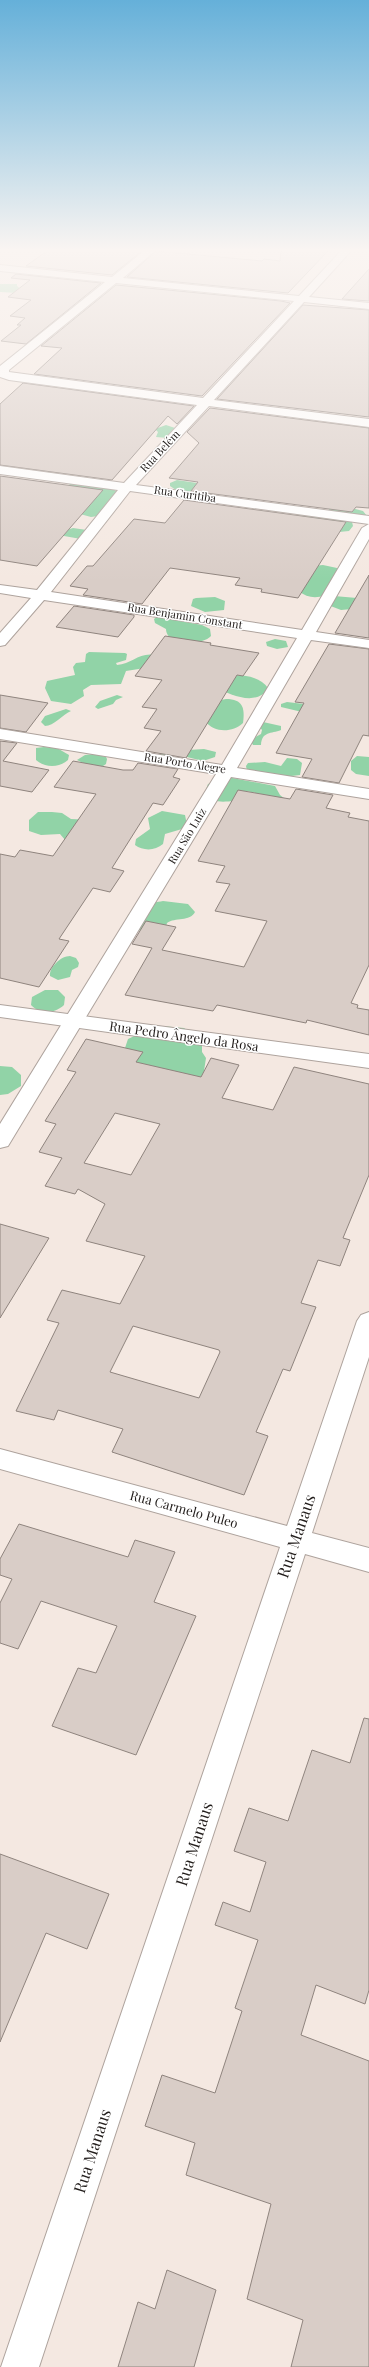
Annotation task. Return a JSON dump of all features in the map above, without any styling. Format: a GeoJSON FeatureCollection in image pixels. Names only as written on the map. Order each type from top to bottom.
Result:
{"type":"FeatureCollection","features":[{"type":"Feature","properties":{"kind":"street"},"geometry":{"type":"LineString","coordinates":[[13,361],[3,369],[3,374],[9,377],[369,423]]}},
{"type":"Feature","properties":{"kind":"street","name":"Rua Belém"},"geometry":{"type":"LineString","coordinates":[[0,642],[41,595],[128,486],[243,361]]}},
{"type":"Feature","properties":{"kind":"street","name":"Rua Curitiba"},"geometry":{"type":"LineString","coordinates":[[0,470],[128,486],[369,520]]}},
{"type":"Feature","properties":{"kind":"street","name":"Rua São Luiz"},"geometry":{"type":"LineString","coordinates":[[0,1141],[227,770],[305,634],[369,528]]}},
{"type":"Feature","properties":{"kind":"street","name":"Rua Benjamin Constant"},"geometry":{"type":"LineString","coordinates":[[0,589],[369,644]]}},
{"type":"Feature","properties":{"kind":"street","name":"Rua Porto Alegre"},"geometry":{"type":"LineString","coordinates":[[0,734],[369,794]]}},
{"type":"Feature","properties":{"kind":"street","name":"Rua Pedro Ângelo da Rosa"},"geometry":{"type":"LineString","coordinates":[[0,1011],[369,1061]]}},
{"type":"Feature","properties":{"kind":"street","name":"Rua Manaus"},"geometry":{"type":"LineString","coordinates":[[20,2367],[369,1321]]}},
{"type":"Feature","properties":{"kind":"street","name":"Rua Carmelo Puleo"},"geometry":{"type":"LineString","coordinates":[[0,1459],[369,1560]]}},
{"type":"Feature","properties":{"kind":"green space"},"geometry":{"type":"Polygon","coordinates":[[[166,425],[178,429],[168,438],[156,437],[158,432],[155,429],[166,425]]]}},
{"type":"Feature","properties":{"kind":"green space"},"geometry":{"type":"Polygon","coordinates":[[[177,480],[197,483],[216,494],[196,491],[179,492],[170,486],[170,483],[177,480]]]}},
{"type":"Feature","properties":{"kind":"green space"},"geometry":{"type":"Polygon","coordinates":[[[71,483],[107,486],[118,492],[98,516],[91,517],[80,514],[68,486],[71,483]]]}},
{"type":"Feature","properties":{"kind":"green space"},"geometry":{"type":"Polygon","coordinates":[[[348,507],[363,511],[367,516],[352,522],[353,526],[349,531],[339,532],[292,516],[308,515],[328,519],[330,517],[328,511],[330,508],[348,507]]]}},
{"type":"Feature","properties":{"kind":"green space"},"geometry":{"type":"Polygon","coordinates":[[[73,528],[87,530],[81,539],[64,536],[63,531],[73,528]]]}},
{"type":"Feature","properties":{"kind":"green space"},"geometry":{"type":"Polygon","coordinates":[[[323,565],[337,568],[338,571],[330,582],[333,589],[325,595],[316,597],[307,596],[299,591],[312,566],[323,565]]]}},
{"type":"Feature","properties":{"kind":"green space"},"geometry":{"type":"Polygon","coordinates":[[[334,596],[357,598],[352,609],[341,610],[328,605],[334,596]]]}},
{"type":"Feature","properties":{"kind":"green space"},"geometry":{"type":"Polygon","coordinates":[[[215,597],[225,601],[224,610],[205,612],[191,606],[193,599],[215,597]]]}},
{"type":"Feature","properties":{"kind":"green space"},"geometry":{"type":"Polygon","coordinates":[[[157,617],[202,625],[210,629],[211,636],[200,642],[193,643],[185,643],[172,639],[168,635],[166,629],[155,623],[154,619],[157,617]]]}},
{"type":"Feature","properties":{"kind":"green space"},"geometry":{"type":"Polygon","coordinates":[[[275,639],[286,641],[288,647],[277,649],[267,646],[266,642],[275,639]]]}},
{"type":"Feature","properties":{"kind":"green space"},"geometry":{"type":"Polygon","coordinates":[[[89,652],[127,654],[126,660],[116,663],[117,665],[127,663],[144,655],[155,655],[145,668],[126,671],[121,684],[91,685],[83,690],[84,696],[71,704],[51,701],[45,688],[47,681],[75,675],[73,667],[76,663],[85,662],[86,654],[89,652]]]}},
{"type":"Feature","properties":{"kind":"green space"},"geometry":{"type":"Polygon","coordinates":[[[233,675],[243,675],[257,679],[268,688],[263,694],[257,697],[243,698],[216,687],[233,675]]]}},
{"type":"Feature","properties":{"kind":"green space"},"geometry":{"type":"Polygon","coordinates":[[[117,695],[123,697],[116,700],[113,704],[98,709],[95,707],[100,701],[117,695]]]}},
{"type":"Feature","properties":{"kind":"green space"},"geometry":{"type":"Polygon","coordinates":[[[232,699],[242,705],[244,713],[243,723],[234,729],[218,730],[213,728],[205,721],[216,701],[232,699]]]}},
{"type":"Feature","properties":{"kind":"green space"},"geometry":{"type":"Polygon","coordinates":[[[287,702],[304,704],[302,712],[281,707],[281,704],[287,702]]]}},
{"type":"Feature","properties":{"kind":"green space"},"geometry":{"type":"Polygon","coordinates":[[[66,709],[71,711],[52,724],[45,726],[41,722],[45,716],[66,709]]]}},
{"type":"Feature","properties":{"kind":"green space"},"geometry":{"type":"Polygon","coordinates":[[[263,722],[281,726],[281,730],[265,735],[261,745],[253,745],[250,740],[261,734],[262,730],[259,726],[263,722]]]}},
{"type":"Feature","properties":{"kind":"green space"},"geometry":{"type":"Polygon","coordinates":[[[36,748],[57,748],[69,755],[68,760],[56,766],[48,766],[40,763],[36,760],[36,748]]]}},
{"type":"Feature","properties":{"kind":"green space"},"geometry":{"type":"Polygon","coordinates":[[[204,749],[216,752],[215,757],[203,761],[175,754],[162,756],[157,752],[204,749]]]}},
{"type":"Feature","properties":{"kind":"green space"},"geometry":{"type":"Polygon","coordinates":[[[94,754],[106,757],[107,759],[106,764],[97,770],[77,760],[85,755],[94,754]]]}},
{"type":"Feature","properties":{"kind":"green space"},"geometry":{"type":"Polygon","coordinates":[[[357,756],[369,757],[369,776],[356,774],[351,770],[351,761],[357,756]]]}},
{"type":"Feature","properties":{"kind":"green space"},"geometry":{"type":"Polygon","coordinates":[[[287,758],[297,759],[302,763],[300,775],[283,777],[247,771],[246,766],[248,763],[265,762],[281,766],[287,758]]]}},
{"type":"Feature","properties":{"kind":"green space"},"geometry":{"type":"Polygon","coordinates":[[[227,777],[275,786],[280,795],[285,799],[246,791],[242,792],[234,801],[222,802],[215,801],[204,795],[208,784],[227,777]]]}},
{"type":"Feature","properties":{"kind":"green space"},"geometry":{"type":"Polygon","coordinates":[[[162,811],[185,815],[187,825],[182,829],[165,834],[163,844],[156,848],[145,849],[135,845],[136,839],[150,829],[148,818],[162,811]]]}},
{"type":"Feature","properties":{"kind":"green space"},"geometry":{"type":"Polygon","coordinates":[[[38,812],[62,813],[71,819],[91,820],[66,841],[60,834],[41,835],[29,831],[29,820],[38,812]]]}},
{"type":"Feature","properties":{"kind":"green space"},"geometry":{"type":"Polygon","coordinates":[[[163,901],[188,904],[195,912],[190,917],[170,921],[167,923],[165,930],[144,932],[136,929],[126,921],[131,912],[141,906],[163,901]]]}},
{"type":"Feature","properties":{"kind":"green space"},"geometry":{"type":"Polygon","coordinates":[[[70,956],[76,958],[79,963],[78,967],[72,970],[70,977],[58,980],[50,976],[51,969],[59,960],[70,956]]]}},
{"type":"Feature","properties":{"kind":"green space"},"geometry":{"type":"Polygon","coordinates":[[[45,990],[58,990],[65,997],[64,1005],[52,1012],[43,1012],[31,1005],[32,997],[45,990]]]}},
{"type":"Feature","properties":{"kind":"green space"},"geometry":{"type":"Polygon","coordinates":[[[162,1026],[184,1028],[202,1041],[202,1052],[206,1058],[202,1084],[124,1065],[125,1048],[128,1039],[151,1028],[162,1026]]]}},
{"type":"Feature","properties":{"kind":"green space"},"geometry":{"type":"Polygon","coordinates":[[[0,1066],[12,1067],[21,1075],[21,1086],[8,1094],[0,1095],[0,1066]]]}},
{"type":"Feature","properties":{"kind":"building"},"geometry":{"type":"Polygon","coordinates":[[[48,361],[235,361],[202,396],[34,374],[48,361]]]}},
{"type":"Feature","properties":{"kind":"building"},"geometry":{"type":"Polygon","coordinates":[[[251,361],[369,361],[369,417],[217,399],[251,361]]]}},
{"type":"Feature","properties":{"kind":"building"},"geometry":{"type":"Polygon","coordinates":[[[23,383],[194,406],[177,424],[168,416],[112,480],[0,465],[0,404],[23,383]]]}},
{"type":"Feature","properties":{"kind":"building"},"geometry":{"type":"Polygon","coordinates":[[[210,408],[369,428],[369,508],[356,507],[352,512],[191,491],[198,482],[169,478],[199,443],[187,432],[210,408]]]}},
{"type":"Feature","properties":{"kind":"building"},"geometry":{"type":"Polygon","coordinates":[[[0,476],[103,490],[37,566],[0,560],[0,476]]]}},
{"type":"Feature","properties":{"kind":"building"},"geometry":{"type":"Polygon","coordinates":[[[184,500],[346,522],[298,598],[261,592],[262,589],[235,585],[240,578],[170,568],[142,604],[83,595],[88,589],[70,586],[87,566],[93,566],[134,519],[165,523],[184,500]]]}},
{"type":"Feature","properties":{"kind":"building"},"geometry":{"type":"Polygon","coordinates":[[[369,575],[369,638],[335,633],[369,575]]]}},
{"type":"Feature","properties":{"kind":"building"},"geometry":{"type":"Polygon","coordinates":[[[74,606],[134,615],[134,617],[118,637],[56,627],[74,606]]]}},
{"type":"Feature","properties":{"kind":"building"},"geometry":{"type":"Polygon","coordinates":[[[165,636],[211,643],[210,645],[259,653],[243,676],[237,675],[186,758],[146,751],[161,731],[144,728],[157,709],[142,707],[162,680],[135,676],[165,636]]]}},
{"type":"Feature","properties":{"kind":"building"},"geometry":{"type":"Polygon","coordinates":[[[329,644],[369,649],[369,736],[363,735],[339,783],[302,777],[312,759],[276,753],[304,703],[295,702],[329,644]]]}},
{"type":"Feature","properties":{"kind":"building"},"geometry":{"type":"Polygon","coordinates":[[[0,695],[48,703],[26,732],[0,728],[0,695]]]}},
{"type":"Feature","properties":{"kind":"building"},"geometry":{"type":"Polygon","coordinates":[[[0,741],[17,743],[3,761],[49,770],[32,792],[0,786],[0,741]]]}},
{"type":"Feature","properties":{"kind":"building"},"geometry":{"type":"Polygon","coordinates":[[[73,761],[123,770],[133,770],[138,763],[178,769],[173,777],[180,779],[163,805],[153,803],[112,868],[124,871],[110,892],[93,888],[59,939],[69,941],[39,987],[0,978],[0,854],[15,857],[20,850],[53,856],[96,794],[54,787],[73,761]]]}},
{"type":"Feature","properties":{"kind":"building"},"geometry":{"type":"Polygon","coordinates":[[[296,789],[333,795],[326,808],[350,813],[348,817],[369,821],[369,965],[351,1003],[358,1005],[357,1008],[369,1010],[369,1035],[307,1020],[306,1023],[217,1005],[213,1011],[125,995],[152,948],[132,944],[146,921],[176,927],[162,950],[244,967],[267,921],[215,911],[230,884],[216,882],[225,866],[198,861],[238,790],[290,799],[296,789]]]}},
{"type":"Feature","properties":{"kind":"building"},"geometry":{"type":"Polygon","coordinates":[[[86,1039],[143,1052],[136,1062],[201,1077],[211,1058],[239,1065],[222,1098],[273,1110],[294,1067],[369,1084],[369,1175],[343,1238],[350,1240],[340,1266],[318,1260],[301,1303],[316,1307],[290,1371],[283,1369],[256,1432],[268,1436],[244,1495],[112,1452],[123,1429],[58,1410],[54,1420],[16,1411],[59,1323],[47,1320],[62,1290],[120,1304],[145,1256],[86,1241],[105,1204],[78,1189],[75,1194],[45,1186],[62,1158],[39,1152],[56,1124],[45,1121],[76,1072],[67,1070],[86,1039]],[[115,1113],[84,1163],[131,1175],[160,1124],[115,1113]],[[133,1326],[110,1372],[199,1398],[220,1352],[219,1350],[133,1326]]]}},
{"type":"Feature","properties":{"kind":"building"},"geometry":{"type":"Polygon","coordinates":[[[0,1224],[49,1238],[0,1318],[0,1224]]]}},
{"type":"Feature","properties":{"kind":"building"},"geometry":{"type":"Polygon","coordinates":[[[19,1524],[128,1557],[135,1540],[175,1552],[154,1602],[196,1616],[136,1755],[52,1726],[78,1668],[96,1673],[117,1626],[41,1601],[18,1649],[0,1643],[0,1603],[12,1579],[0,1575],[0,1559],[19,1524]]]}},
{"type":"Feature","properties":{"kind":"building"},"geometry":{"type":"Polygon","coordinates":[[[364,1718],[369,1719],[369,1990],[365,2004],[316,1985],[301,2035],[369,2061],[369,2367],[291,2367],[303,2320],[247,2299],[271,2204],[186,2175],[195,2143],[145,2126],[162,2075],[215,2093],[242,2011],[235,2008],[258,1940],[215,1925],[223,1902],[250,1912],[266,1862],[234,1851],[249,1808],[288,1821],[312,1750],[350,1763],[364,1718]]]}},
{"type":"Feature","properties":{"kind":"building"},"geometry":{"type":"Polygon","coordinates":[[[0,1854],[109,1894],[87,1949],[46,1933],[0,2042],[0,1854]]]}},
{"type":"Feature","properties":{"kind":"building"},"geometry":{"type":"Polygon","coordinates":[[[167,2270],[216,2290],[194,2367],[118,2367],[138,2302],[155,2309],[167,2270]]]}}]}
